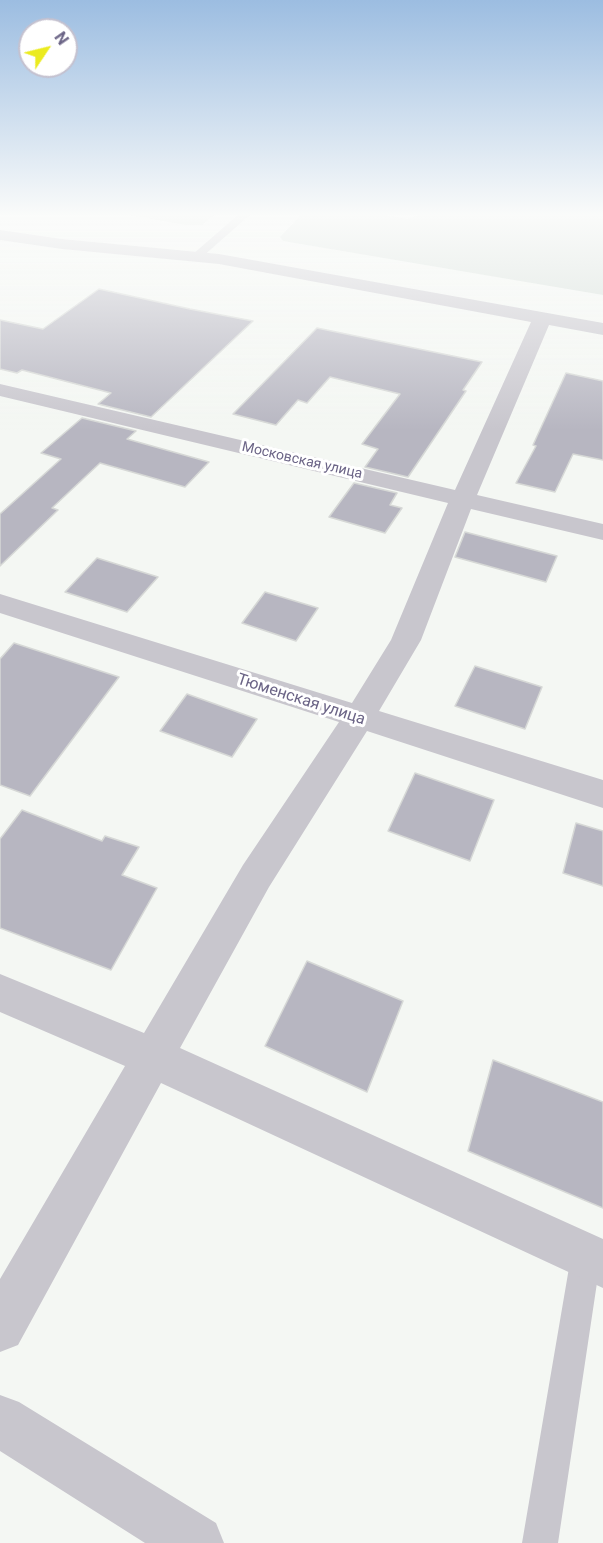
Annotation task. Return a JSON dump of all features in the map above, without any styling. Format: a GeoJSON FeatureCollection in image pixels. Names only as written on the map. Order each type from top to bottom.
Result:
{"type":"FeatureCollection","features":[{"type":"Feature","properties":{"kind":"street"},"geometry":{"type":"LineString","coordinates":[[372,286],[603,329]]}},
{"type":"Feature","properties":{"kind":"street"},"geometry":{"type":"LineString","coordinates":[[0,1327],[256,876],[358,718],[405,640],[463,498],[542,318]]}},
{"type":"Feature","properties":{"kind":"street","name":"Московская улица"},"geometry":{"type":"LineString","coordinates":[[0,390],[603,532]]}},
{"type":"Feature","properties":{"kind":"street","name":"Тюменская улица"},"geometry":{"type":"LineString","coordinates":[[0,603],[603,794]]}},
{"type":"Feature","properties":{"kind":"street"},"geometry":{"type":"LineString","coordinates":[[0,993],[152,1057],[594,1260]]}},
{"type":"Feature","properties":{"kind":"street"},"geometry":{"type":"LineString","coordinates":[[0,1421],[196,1543]]}},
{"type":"Feature","properties":{"kind":"lane"},"geometry":{"type":"LineString","coordinates":[[540,1543],[594,1260]]}},
{"type":"Feature","properties":{"kind":"shaded area"},"geometry":{"type":"Polygon","coordinates":[[[550,286],[603,286],[603,295],[550,286]]]}},
{"type":"Feature","properties":{"kind":"building"},"geometry":{"type":"Polygon","coordinates":[[[99,289],[253,321],[151,417],[98,404],[111,393],[22,370],[17,373],[0,369],[0,320],[43,329],[99,289]]]}},
{"type":"Feature","properties":{"kind":"building"},"geometry":{"type":"Polygon","coordinates":[[[317,328],[482,362],[463,390],[466,391],[408,477],[365,467],[378,449],[362,444],[400,394],[330,377],[307,403],[298,400],[276,425],[233,414],[317,328]]]}},
{"type":"Feature","properties":{"kind":"building"},"geometry":{"type":"Polygon","coordinates":[[[566,373],[603,381],[603,460],[573,454],[555,492],[516,483],[536,446],[533,445],[566,373]]]}},
{"type":"Feature","properties":{"kind":"building"},"geometry":{"type":"Polygon","coordinates":[[[82,418],[136,431],[127,439],[209,462],[185,487],[100,463],[52,508],[58,510],[0,566],[0,514],[61,459],[41,453],[82,418]]]}},
{"type":"Feature","properties":{"kind":"building"},"geometry":{"type":"Polygon","coordinates":[[[354,483],[397,493],[390,505],[402,508],[385,533],[329,517],[354,483]]]}},
{"type":"Feature","properties":{"kind":"building"},"geometry":{"type":"Polygon","coordinates":[[[465,532],[557,556],[546,582],[455,557],[465,532]]]}},
{"type":"Feature","properties":{"kind":"building"},"geometry":{"type":"Polygon","coordinates":[[[97,558],[158,577],[127,612],[65,592],[97,558]]]}},
{"type":"Feature","properties":{"kind":"building"},"geometry":{"type":"Polygon","coordinates":[[[265,592],[318,608],[296,641],[242,623],[265,592]]]}},
{"type":"Feature","properties":{"kind":"building"},"geometry":{"type":"Polygon","coordinates":[[[14,643],[119,677],[30,796],[0,785],[0,659],[14,643]]]}},
{"type":"Feature","properties":{"kind":"building"},"geometry":{"type":"Polygon","coordinates":[[[475,666],[542,687],[525,729],[455,706],[475,666]]]}},
{"type":"Feature","properties":{"kind":"building"},"geometry":{"type":"Polygon","coordinates":[[[187,694],[257,719],[232,757],[160,731],[187,694]]]}},
{"type":"Feature","properties":{"kind":"building"},"geometry":{"type":"Polygon","coordinates":[[[415,773],[494,800],[470,861],[388,831],[415,773]]]}},
{"type":"Feature","properties":{"kind":"building"},"geometry":{"type":"Polygon","coordinates":[[[22,810],[102,841],[105,836],[139,847],[122,875],[157,888],[111,970],[0,928],[0,839],[22,810]]]}},
{"type":"Feature","properties":{"kind":"building"},"geometry":{"type":"Polygon","coordinates":[[[576,823],[603,831],[603,886],[563,873],[576,823]]]}},
{"type":"Feature","properties":{"kind":"building"},"geometry":{"type":"Polygon","coordinates":[[[307,961],[403,1001],[367,1092],[265,1046],[307,961]]]}},
{"type":"Feature","properties":{"kind":"building"},"geometry":{"type":"Polygon","coordinates":[[[493,1060],[603,1102],[603,1208],[468,1151],[493,1060]]]}}]}
